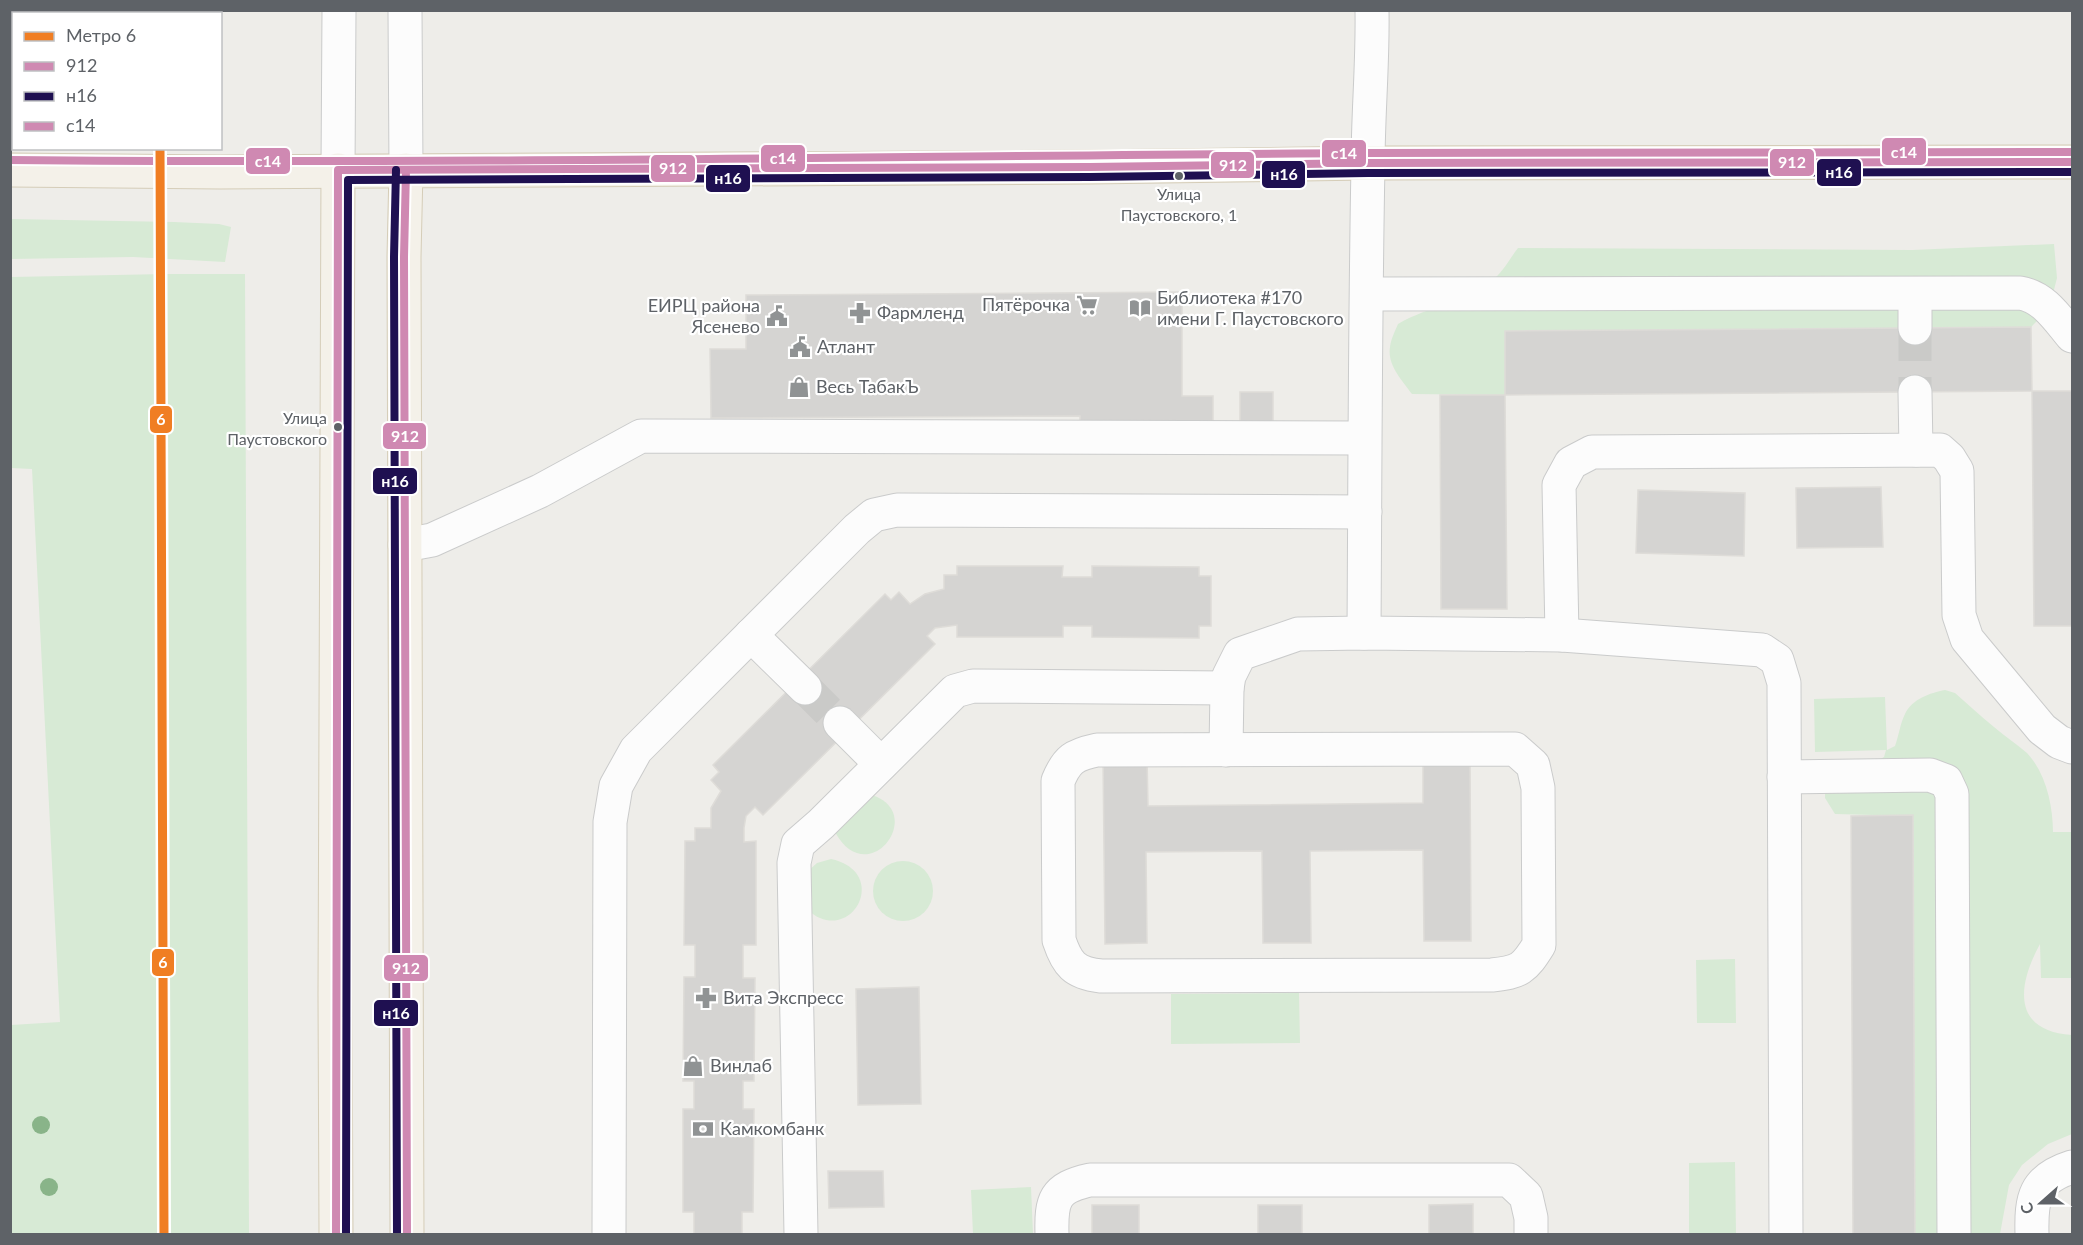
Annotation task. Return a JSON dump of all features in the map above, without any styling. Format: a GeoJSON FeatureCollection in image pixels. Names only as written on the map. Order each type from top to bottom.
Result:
{"type":"FeatureCollection","features":[{"type":"Feature","properties":{"kind":"main road"},"geometry":{"type":"LineString","coordinates":[[10,170],[2073,162]]}},
{"type":"Feature","properties":{"kind":"main road"},"geometry":{"type":"LineString","coordinates":[[336,1234],[338,170]]}},
{"type":"Feature","properties":{"kind":"main road"},"geometry":{"type":"LineString","coordinates":[[406,170],[404,257],[407,1234]]}},
{"type":"Feature","properties":{"kind":"street"},"geometry":{"type":"LineString","coordinates":[[338,170],[339,10]]}},
{"type":"Feature","properties":{"kind":"street"},"geometry":{"type":"LineString","coordinates":[[405,10],[406,170]]}},
{"type":"Feature","properties":{"kind":"street"},"geometry":{"type":"LineString","coordinates":[[1364,633],[1364,438],[1372,10]]}},
{"type":"Feature","properties":{"kind":"street"},"geometry":{"type":"LineString","coordinates":[[1367,294],[2020,293],[2031,295],[2042,301],[2073,336]]}},
{"type":"Feature","properties":{"kind":"street"},"geometry":{"type":"LineString","coordinates":[[1915,294],[1915,328]]}},
{"type":"Feature","properties":{"kind":"street"},"geometry":{"type":"LineString","coordinates":[[1915,392],[1916,450]]}},
{"type":"Feature","properties":{"kind":"street"},"geometry":{"type":"LineString","coordinates":[[405,545],[432,540],[540,491],[641,436],[1364,438]]}},
{"type":"Feature","properties":{"kind":"street"},"geometry":{"type":"LineString","coordinates":[[1562,635],[1559,485],[1571,463],[1592,452],[1940,450],[1949,458],[1957,471],[1959,615],[1967,639],[2042,729],[2059,742],[2073,747]]}},
{"type":"Feature","properties":{"kind":"street"},"geometry":{"type":"LineString","coordinates":[[609,1234],[610,822],[616,786],[636,750],[857,529],[874,516],[897,510],[1365,512]]}},
{"type":"Feature","properties":{"kind":"street"},"geometry":{"type":"LineString","coordinates":[[1226,750],[1227,688],[1229,676],[1240,654],[1298,634],[1562,635],[1762,650],[1777,660],[1784,683],[1786,1234]]}},
{"type":"Feature","properties":{"kind":"street"},"geometry":{"type":"LineString","coordinates":[[751,635],[805,688]]}},
{"type":"Feature","properties":{"kind":"street"},"geometry":{"type":"LineString","coordinates":[[801,1234],[794,863],[798,844],[955,691],[973,686],[1227,688]]}},
{"type":"Feature","properties":{"kind":"street"},"geometry":{"type":"LineString","coordinates":[[840,723],[881,764]]}},
{"type":"Feature","properties":{"kind":"street"},"geometry":{"type":"LineString","coordinates":[[1515,749],[1533,765],[1538,788],[1539,945],[1528,963],[1512,973],[1492,975],[1085,975],[1066,961],[1059,939],[1058,781],[1064,765],[1078,754],[1097,750],[1226,750],[1515,749]]}},
{"type":"Feature","properties":{"kind":"street"},"geometry":{"type":"LineString","coordinates":[[1784,777],[1930,776],[1946,781],[1952,794],[1954,1234]]}},
{"type":"Feature","properties":{"kind":"street"},"geometry":{"type":"LineString","coordinates":[[2032,1234],[2031,1211],[2034,1195],[2058,1172],[2073,1167]]}},
{"type":"Feature","properties":{"kind":"street"},"geometry":{"type":"LineString","coordinates":[[1052,1234],[1051,1212],[1058,1196],[1072,1184],[1090,1180],[1482,1179],[1509,1180],[1526,1196],[1532,1234]]}},
{"type":"Feature","properties":{"kind":"green space"},"geometry":{"type":"Polygon","coordinates":[[[11,219],[174,222],[219,224],[231,227],[225,262],[133,257],[11,259],[11,219]]]}},
{"type":"Feature","properties":{"kind":"green space"},"geometry":{"type":"Polygon","coordinates":[[[2054,244],[2057,278],[2049,309],[2031,327],[1505,331],[1505,395],[1412,394],[1396,372],[1391,360],[1391,341],[1398,324],[1485,286],[1498,275],[1518,248],[1912,250],[2054,244]]]}},
{"type":"Feature","properties":{"kind":"green space"},"geometry":{"type":"Polygon","coordinates":[[[245,274],[249,1234],[11,1234],[11,1025],[60,1022],[32,469],[11,468],[11,277],[245,274]]]}},
{"type":"Feature","properties":{"kind":"green space"},"geometry":{"type":"Polygon","coordinates":[[[1945,690],[1955,693],[2027,753],[2044,780],[2052,812],[2053,832],[2072,832],[2072,978],[2041,978],[2040,944],[2032,960],[2024,990],[2029,1016],[2038,1025],[2052,1032],[2072,1035],[2072,1134],[2048,1144],[2022,1165],[2009,1185],[2000,1234],[1915,1234],[1913,816],[1835,814],[1825,798],[1825,789],[1884,757],[1886,750],[1815,752],[1814,699],[1885,697],[1887,750],[1895,746],[1903,718],[1912,704],[1928,695],[1945,690]]]}},
{"type":"Feature","properties":{"kind":"green space"},"geometry":{"type":"Polygon","coordinates":[[[864,793],[884,801],[893,813],[894,828],[888,841],[877,851],[864,854],[849,849],[835,832],[864,793]]]}},
{"type":"Feature","properties":{"kind":"green space"},"geometry":{"type":"Polygon","coordinates":[[[831,859],[848,866],[858,876],[862,887],[855,910],[834,921],[818,917],[808,910],[807,872],[817,863],[831,859]]]}},
{"type":"Feature","properties":{"kind":"green space"},"geometry":{"type":"Polygon","coordinates":[[[897,861],[909,861],[920,866],[928,874],[933,891],[931,903],[920,916],[909,921],[897,921],[886,916],[878,908],[873,897],[873,885],[878,874],[886,866],[897,861]]]}},
{"type":"Feature","properties":{"kind":"green space"},"geometry":{"type":"Polygon","coordinates":[[[1735,959],[1736,1023],[1697,1023],[1696,960],[1735,959]]]}},
{"type":"Feature","properties":{"kind":"green space"},"geometry":{"type":"Polygon","coordinates":[[[1299,993],[1300,1043],[1171,1044],[1171,994],[1299,993]]]}},
{"type":"Feature","properties":{"kind":"green space"},"geometry":{"type":"Polygon","coordinates":[[[1735,1162],[1736,1234],[1689,1234],[1689,1163],[1735,1162]]]}},
{"type":"Feature","properties":{"kind":"green space"},"geometry":{"type":"Polygon","coordinates":[[[1031,1187],[1033,1234],[973,1234],[971,1190],[1031,1187]]]}},
{"type":"Feature","properties":{"kind":"building"},"geometry":{"type":"Polygon","coordinates":[[[1182,292],[1182,396],[1213,396],[1213,430],[1080,430],[1080,416],[711,418],[710,349],[746,349],[746,295],[1182,292]]]}},
{"type":"Feature","properties":{"kind":"building"},"geometry":{"type":"Polygon","coordinates":[[[2031,327],[2032,391],[1505,395],[1505,331],[2031,327]]]}},
{"type":"Feature","properties":{"kind":"building"},"geometry":{"type":"Polygon","coordinates":[[[2032,391],[2072,391],[2072,626],[2034,626],[2032,391]]]}},
{"type":"Feature","properties":{"kind":"building"},"geometry":{"type":"Polygon","coordinates":[[[1240,392],[1273,392],[1273,425],[1240,425],[1240,392]]]}},
{"type":"Feature","properties":{"kind":"building"},"geometry":{"type":"Polygon","coordinates":[[[1440,395],[1505,395],[1507,609],[1441,609],[1440,395]]]}},
{"type":"Feature","properties":{"kind":"building"},"geometry":{"type":"Polygon","coordinates":[[[1881,487],[1883,547],[1797,548],[1796,488],[1881,487]]]}},
{"type":"Feature","properties":{"kind":"building"},"geometry":{"type":"Polygon","coordinates":[[[1638,490],[1745,493],[1744,556],[1636,553],[1638,490]]]}},
{"type":"Feature","properties":{"kind":"building"},"geometry":{"type":"Polygon","coordinates":[[[957,566],[1063,566],[1062,577],[1092,577],[1092,566],[1199,567],[1199,576],[1211,576],[1211,626],[1199,626],[1199,638],[1092,637],[1092,626],[1063,626],[1063,637],[957,637],[957,625],[935,628],[927,636],[935,644],[763,815],[755,807],[746,816],[744,842],[756,841],[756,945],[743,945],[743,978],[755,978],[754,1081],[743,1081],[743,1109],[754,1109],[753,1212],[742,1212],[742,1234],[694,1234],[694,1212],[683,1212],[683,1109],[694,1109],[694,1081],[683,1081],[684,977],[695,977],[695,945],[684,945],[685,841],[695,841],[695,828],[711,828],[711,808],[721,791],[711,780],[719,772],[713,765],[885,594],[891,600],[899,592],[910,604],[925,594],[944,589],[944,575],[957,575],[957,566]]]}},
{"type":"Feature","properties":{"kind":"building"},"geometry":{"type":"Polygon","coordinates":[[[1103,757],[1147,757],[1148,806],[1423,803],[1423,759],[1470,758],[1471,941],[1424,941],[1423,850],[1310,851],[1311,943],[1263,943],[1262,851],[1146,852],[1147,943],[1105,944],[1103,757]]]}},
{"type":"Feature","properties":{"kind":"building"},"geometry":{"type":"Polygon","coordinates":[[[1913,815],[1915,1234],[1853,1234],[1851,816],[1913,815]]]}},
{"type":"Feature","properties":{"kind":"building"},"geometry":{"type":"Polygon","coordinates":[[[919,987],[921,1104],[858,1105],[856,989],[919,987]]]}},
{"type":"Feature","properties":{"kind":"building"},"geometry":{"type":"Polygon","coordinates":[[[828,1171],[883,1171],[884,1207],[829,1208],[828,1171]]]}},
{"type":"Feature","properties":{"kind":"building"},"geometry":{"type":"Polygon","coordinates":[[[1473,1204],[1473,1234],[1429,1234],[1429,1205],[1473,1204]]]}},
{"type":"Feature","properties":{"kind":"building"},"geometry":{"type":"Polygon","coordinates":[[[1092,1205],[1139,1205],[1139,1234],[1092,1234],[1092,1205]]]}},
{"type":"Feature","properties":{"kind":"building"},"geometry":{"type":"Polygon","coordinates":[[[1258,1205],[1302,1205],[1302,1234],[1258,1234],[1258,1205]]]}},
{"type":"Feature","properties":{"kind":"tunnel"},"geometry":{"type":"LineString","coordinates":[[1915,328],[1915,392]]}},
{"type":"Feature","properties":{"kind":"tunnel"},"geometry":{"type":"LineString","coordinates":[[805,688],[840,723]]}},
{"type":"Feature","properties":{"kind":"metro line","name":"6"},"geometry":{"type":"LineString","coordinates":[[160,150],[164,1234]]}},
{"type":"Feature","properties":{"kind":"transit line","name":"с14"},"geometry":{"type":"LineString","coordinates":[[10,160],[350,161],[1456,152],[2072,152]]}},
{"type":"Feature","properties":{"kind":"transit line","name":"912"},"geometry":{"type":"LineString","coordinates":[[336,1234],[338,170],[1090,167],[1368,163],[2072,162]]}},
{"type":"Feature","properties":{"kind":"transit line","name":"н16"},"geometry":{"type":"LineString","coordinates":[[396,170],[394,257],[397,1234]]}},
{"type":"Feature","properties":{"kind":"transit line","name":"912"},"geometry":{"type":"LineString","coordinates":[[406,170],[404,257],[407,1234]]}},
{"type":"Feature","properties":{"kind":"transit line","name":"н16"},"geometry":{"type":"LineString","coordinates":[[346,1234],[348,180],[1090,177],[1368,173],[2072,172]]}},
{"type":"Feature","properties":{"kind":"place","name":"Улица Паустовского, 1"},"geometry":{"type":"Point","coordinates":[1179,176]}},
{"type":"Feature","properties":{"kind":"place","name":"Пятёрочка"},"geometry":{"type":"Point","coordinates":[1087,305]}},
{"type":"Feature","properties":{"kind":"place","name":"Библиотека #170 имени Г. Паустовского"},"geometry":{"type":"Point","coordinates":[1140,308]}},
{"type":"Feature","properties":{"kind":"place","name":"Фармленд"},"geometry":{"type":"Point","coordinates":[860,313]}},
{"type":"Feature","properties":{"kind":"place","name":"ЕИРЦ района Ясенево"},"geometry":{"type":"Point","coordinates":[777,316]}},
{"type":"Feature","properties":{"kind":"place","name":"Атлант"},"geometry":{"type":"Point","coordinates":[800,347]}},
{"type":"Feature","properties":{"kind":"place","name":"Весь ТабакЪ"},"geometry":{"type":"Point","coordinates":[799,387]}},
{"type":"Feature","properties":{"kind":"place","name":"Улица Паустовского"},"geometry":{"type":"Point","coordinates":[338,427]}},
{"type":"Feature","properties":{"kind":"place","name":"Вита Экспресс"},"geometry":{"type":"Point","coordinates":[706,998]}},
{"type":"Feature","properties":{"kind":"place","name":"Винлаб"},"geometry":{"type":"Point","coordinates":[693,1066]}},
{"type":"Feature","properties":{"kind":"place","name":"Камкомбанк"},"geometry":{"type":"Point","coordinates":[703,1129]}}]}
